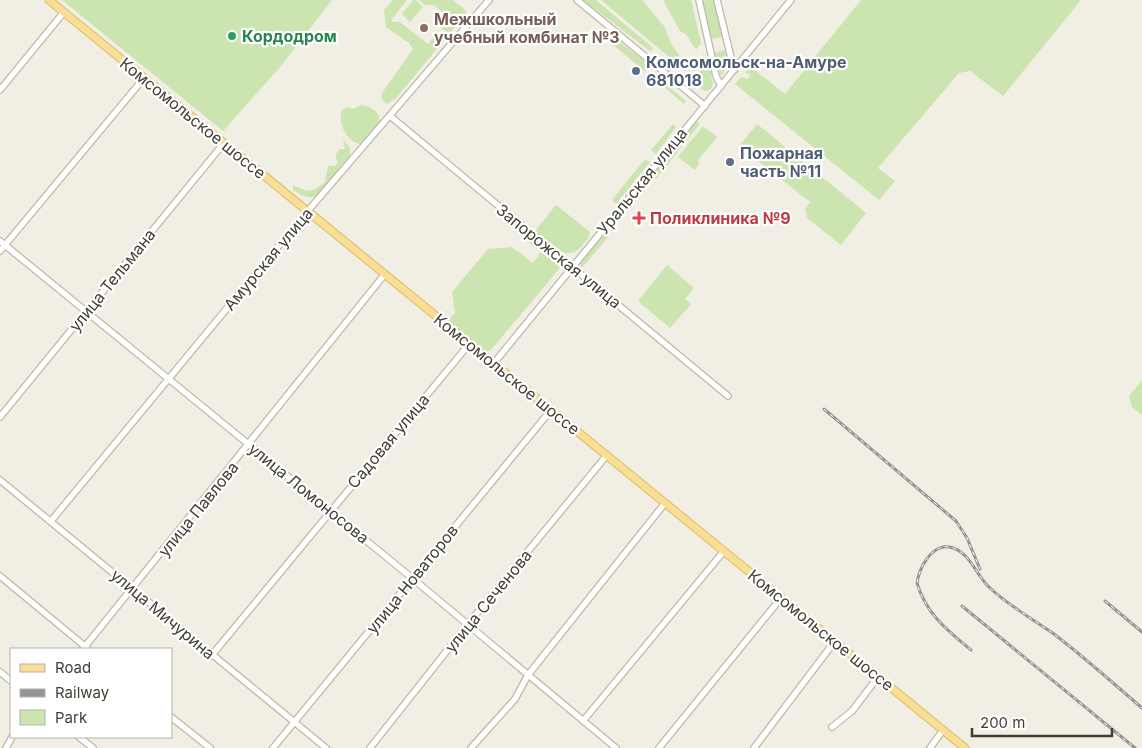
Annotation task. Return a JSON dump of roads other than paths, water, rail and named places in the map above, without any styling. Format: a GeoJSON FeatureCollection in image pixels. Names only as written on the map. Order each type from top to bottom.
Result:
{"type":"FeatureCollection","features":[{"type":"Feature","properties":{"kind":"main road","name":"Комсомольское шоссе"},"geometry":{"type":"LineString","coordinates":[[49,0],[965,748]]}},
{"type":"Feature","properties":{"kind":"street","name":"Амурская улица"},"geometry":{"type":"LineString","coordinates":[[51,522],[167,378],[489,0]]}},
{"type":"Feature","properties":{"kind":"street"},"geometry":{"type":"LineString","coordinates":[[577,0],[705,106]]}},
{"type":"Feature","properties":{"kind":"street"},"geometry":{"type":"LineString","coordinates":[[699,0],[716,76],[721,86]]}},
{"type":"Feature","properties":{"kind":"street"},"geometry":{"type":"LineString","coordinates":[[717,0],[734,70]]}},
{"type":"Feature","properties":{"kind":"street","name":"Уральская улица"},"geometry":{"type":"LineString","coordinates":[[494,363],[792,0]]}},
{"type":"Feature","properties":{"kind":"street"},"geometry":{"type":"LineString","coordinates":[[0,90],[64,12]]}},
{"type":"Feature","properties":{"kind":"street"},"geometry":{"type":"LineString","coordinates":[[0,251],[2,243],[144,78]]}},
{"type":"Feature","properties":{"kind":"street","name":"Запорожская улица"},"geometry":{"type":"LineString","coordinates":[[390,116],[728,396]]}},
{"type":"Feature","properties":{"kind":"street","name":"улица Тельмана"},"geometry":{"type":"LineString","coordinates":[[0,417],[224,143]]}},
{"type":"Feature","properties":{"kind":"street","name":"улица Ломоносова"},"geometry":{"type":"LineString","coordinates":[[2,243],[331,511],[616,748]]}},
{"type":"Feature","properties":{"kind":"street","name":"улица Павлова"},"geometry":{"type":"LineString","coordinates":[[86,648],[385,274]]}},
{"type":"Feature","properties":{"kind":"street","name":"Садовая улица"},"geometry":{"type":"LineString","coordinates":[[212,655],[470,343]]}},
{"type":"Feature","properties":{"kind":"street","name":"улица Новаторов"},"geometry":{"type":"LineString","coordinates":[[273,748],[551,410]]}},
{"type":"Feature","properties":{"kind":"street","name":"улица Сеченова"},"geometry":{"type":"LineString","coordinates":[[370,748],[468,624],[607,456]]}},
{"type":"Feature","properties":{"kind":"street","name":"улица Мичурина"},"geometry":{"type":"LineString","coordinates":[[0,480],[326,748]]}},
{"type":"Feature","properties":{"kind":"street"},"geometry":{"type":"LineString","coordinates":[[470,748],[515,699],[528,675],[665,503]]}},
{"type":"Feature","properties":{"kind":"street"},"geometry":{"type":"LineString","coordinates":[[583,721],[724,551]]}},
{"type":"Feature","properties":{"kind":"street"},"geometry":{"type":"LineString","coordinates":[[0,576],[86,648]]}},
{"type":"Feature","properties":{"kind":"street"},"geometry":{"type":"LineString","coordinates":[[659,748],[782,598]]}},
{"type":"Feature","properties":{"kind":"street"},"geometry":{"type":"LineString","coordinates":[[754,748],[834,641]]}},
{"type":"Feature","properties":{"kind":"street"},"geometry":{"type":"LineString","coordinates":[[0,672],[10,681]]}},
{"type":"Feature","properties":{"kind":"street"},"geometry":{"type":"LineString","coordinates":[[832,727],[852,711],[878,677]]}},
{"type":"Feature","properties":{"kind":"street"},"geometry":{"type":"LineString","coordinates":[[172,718],[210,748]]}},
{"type":"Feature","properties":{"kind":"street"},"geometry":{"type":"LineString","coordinates":[[930,748],[943,730]]}},
{"type":"Feature","properties":{"kind":"street"},"geometry":{"type":"LineString","coordinates":[[80,738],[93,748]]}},
{"type":"Feature","properties":{"kind":"railway"},"geometry":{"type":"LineString","coordinates":[[824,409],[956,521],[967,538],[980,569]]}},
{"type":"Feature","properties":{"kind":"railway"},"geometry":{"type":"LineString","coordinates":[[971,650],[946,629],[932,613],[917,583],[920,571],[931,553],[943,547],[956,549],[962,553],[984,582],[996,594],[1054,634],[1142,708]]}},
{"type":"Feature","properties":{"kind":"railway"},"geometry":{"type":"LineString","coordinates":[[1105,601],[1142,632]]}},
{"type":"Feature","properties":{"kind":"railway"},"geometry":{"type":"LineString","coordinates":[[962,606],[1135,748]]}},
{"type":"Feature","properties":{"kind":"place","name":"Межшкольный учебный комбинат №3"},"geometry":{"type":"Point","coordinates":[424,28]}},
{"type":"Feature","properties":{"kind":"place","name":"Кордодром"},"geometry":{"type":"Point","coordinates":[232,36]}},
{"type":"Feature","properties":{"kind":"place","name":"Комсомольск-на-Амуре 681018"},"geometry":{"type":"Point","coordinates":[636,71]}},
{"type":"Feature","properties":{"kind":"place","name":"Пожарная часть №11"},"geometry":{"type":"Point","coordinates":[730,162]}},
{"type":"Feature","properties":{"kind":"place","name":"Поликлиника №9"},"geometry":{"type":"Point","coordinates":[639,218]}}]}
